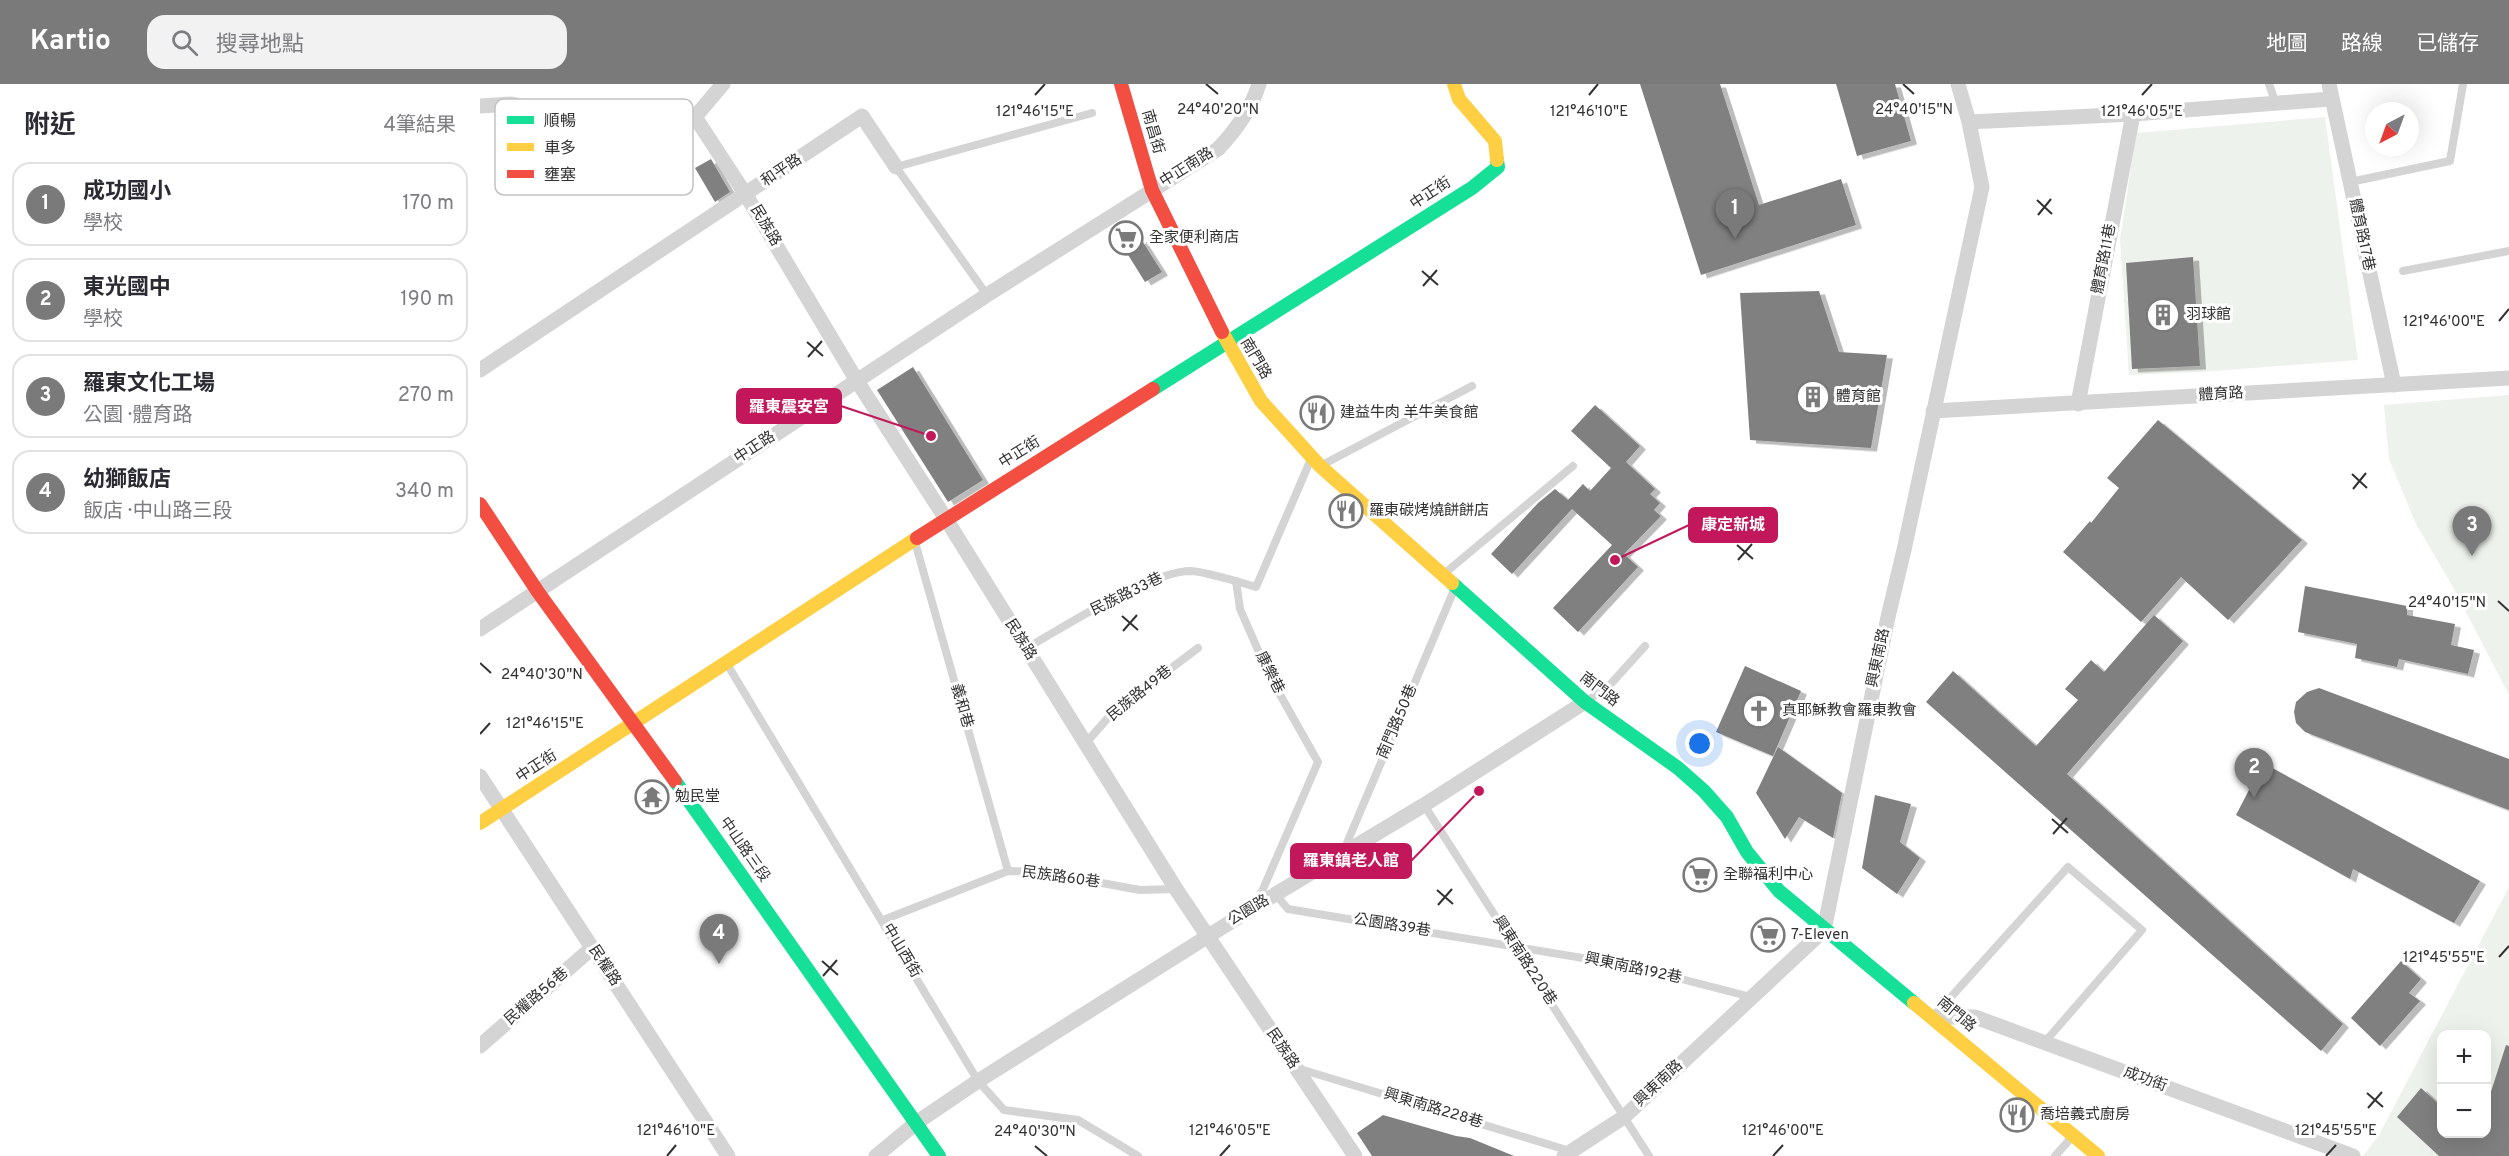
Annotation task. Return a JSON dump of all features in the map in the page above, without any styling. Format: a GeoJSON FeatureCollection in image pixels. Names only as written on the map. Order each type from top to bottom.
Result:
{"type":"FeatureCollection","features":[{"type":"Feature","properties":{"kind":"street"},"geometry":{"type":"LineString","coordinates":[[695,117],[723,84]]}},
{"type":"Feature","properties":{"kind":"street","name":"南昌街"},"geometry":{"type":"LineString","coordinates":[[1121,84],[1152,190]]}},
{"type":"Feature","properties":{"kind":"street","name":"中正南路"},"geometry":{"type":"LineString","coordinates":[[1152,190],[1218,149],[1236,130],[1256,95],[1259,84]]}},
{"type":"Feature","properties":{"kind":"street","name":"中正街"},"geometry":{"type":"LineString","coordinates":[[480,823],[946,519],[1472,188],[1498,167],[1494,141],[1459,99],[1454,84]]}},
{"type":"Feature","properties":{"kind":"street","name":"興東南路"},"geometry":{"type":"LineString","coordinates":[[1567,1154],[1624,1117],[1824,930],[1982,187],[1969,123],[1958,84]]}},
{"type":"Feature","properties":{"kind":"street"},"geometry":{"type":"LineString","coordinates":[[1969,123],[2277,104],[2330,92]]}},
{"type":"Feature","properties":{"kind":"street","name":"體育路17巷"},"geometry":{"type":"LineString","coordinates":[[2330,92],[2394,385]]}},
{"type":"Feature","properties":{"kind":"street"},"geometry":{"type":"LineString","coordinates":[[480,106],[495,105]]}},
{"type":"Feature","properties":{"kind":"street","name":"體育路11巷"},"geometry":{"type":"LineString","coordinates":[[2078,404],[2133,114]]}},
{"type":"Feature","properties":{"kind":"street","name":"和平路"},"geometry":{"type":"LineString","coordinates":[[480,370],[862,116],[896,167]]}},
{"type":"Feature","properties":{"kind":"street","name":"民族路"},"geometry":{"type":"LineString","coordinates":[[695,117],[746,195],[856,381],[946,519],[1176,890],[1355,1156]]}},
{"type":"Feature","properties":{"kind":"street","name":"中正路"},"geometry":{"type":"LineString","coordinates":[[480,629],[987,295],[1152,190]]}},
{"type":"Feature","properties":{"kind":"street","name":"南門路"},"geometry":{"type":"LineString","coordinates":[[1152,190],[1227,343],[1261,401],[1316,462],[1585,702],[1678,768],[1704,791],[1727,817],[1747,852],[1779,891],[2098,1156]]}},
{"type":"Feature","properties":{"kind":"street","name":"體育路"},"geometry":{"type":"LineString","coordinates":[[1933,411],[2509,378]]}},
{"type":"Feature","properties":{"kind":"street","name":"中山路三段"},"geometry":{"type":"LineString","coordinates":[[480,504],[538,591],[634,723],[939,1156]]}},
{"type":"Feature","properties":{"kind":"street","name":"公園路"},"geometry":{"type":"LineString","coordinates":[[876,1156],[916,1123],[978,1081],[1256,906],[1342,857],[1585,702]]}},
{"type":"Feature","properties":{"kind":"street","name":"民權路"},"geometry":{"type":"LineString","coordinates":[[480,776],[728,1156]]}},
{"type":"Feature","properties":{"kind":"street","name":"民權路56巷"},"geometry":{"type":"LineString","coordinates":[[480,1046],[592,948]]}},
{"type":"Feature","properties":{"kind":"street","name":"成功街"},"geometry":{"type":"LineString","coordinates":[[1933,1017],[1975,1017],[2353,1156]]}},
{"type":"Feature","properties":{"kind":"lane"},"geometry":{"type":"LineString","coordinates":[[2269,84],[2277,104]]}},
{"type":"Feature","properties":{"kind":"lane"},"geometry":{"type":"LineString","coordinates":[[2350,182],[2450,162],[2463,84]]}},
{"type":"Feature","properties":{"kind":"lane"},"geometry":{"type":"LineString","coordinates":[[987,295],[896,167],[1092,113]]}},
{"type":"Feature","properties":{"kind":"lane"},"geometry":{"type":"LineString","coordinates":[[2403,271],[2509,251]]}},
{"type":"Feature","properties":{"kind":"lane"},"geometry":{"type":"LineString","coordinates":[[1236,581],[1256,587],[1316,462],[1472,386]]}},
{"type":"Feature","properties":{"kind":"lane"},"geometry":{"type":"LineString","coordinates":[[1442,575],[1573,466]]}},
{"type":"Feature","properties":{"kind":"lane","name":"義和巷"},"geometry":{"type":"LineString","coordinates":[[915,540],[1008,871]]}},
{"type":"Feature","properties":{"kind":"lane","name":"民族路33巷"},"geometry":{"type":"LineString","coordinates":[[1025,649],[1144,583],[1171,573],[1192,571],[1236,581]]}},
{"type":"Feature","properties":{"kind":"lane","name":"康樂巷"},"geometry":{"type":"LineString","coordinates":[[1236,581],[1240,609],[1269,675],[1318,762],[1256,906]]}},
{"type":"Feature","properties":{"kind":"lane","name":"南門路50巷"},"geometry":{"type":"LineString","coordinates":[[1342,857],[1455,587]]}},
{"type":"Feature","properties":{"kind":"lane"},"geometry":{"type":"LineString","coordinates":[[1585,702],[1608,687],[1645,646]]}},
{"type":"Feature","properties":{"kind":"lane","name":"民族路49巷"},"geometry":{"type":"LineString","coordinates":[[1085,744],[1113,712],[1198,648]]}},
{"type":"Feature","properties":{"kind":"lane","name":"中山西街"},"geometry":{"type":"LineString","coordinates":[[727,664],[978,1081],[1004,1110],[1078,1120],[1138,1156]]}},
{"type":"Feature","properties":{"kind":"lane","name":"興東南路220巷"},"geometry":{"type":"LineString","coordinates":[[1424,805],[1649,1156]]}},
{"type":"Feature","properties":{"kind":"lane"},"geometry":{"type":"LineString","coordinates":[[1933,1017],[2068,867],[2142,930],[2044,1043]]}},
{"type":"Feature","properties":{"kind":"lane","name":"民族路60巷"},"geometry":{"type":"LineString","coordinates":[[883,920],[1008,871],[1042,872],[1140,890],[1176,890]]}},
{"type":"Feature","properties":{"kind":"lane","name":"公園路39巷"},"geometry":{"type":"LineString","coordinates":[[1276,895],[1288,909],[1514,945]]}},
{"type":"Feature","properties":{"kind":"lane","name":"興東南路192巷"},"geometry":{"type":"LineString","coordinates":[[1514,945],[1631,966],[1752,997]]}},
{"type":"Feature","properties":{"kind":"lane","name":"興東南路228巷"},"geometry":{"type":"LineString","coordinates":[[1295,1068],[1567,1154]]}},
{"type":"Feature","properties":{"kind":"lane"},"geometry":{"type":"LineString","coordinates":[[2055,1156],[2073,1136]]}},
{"type":"Feature","properties":{"kind":"shaded area"},"geometry":{"type":"Polygon","coordinates":[[[2325,117],[2358,360],[2129,375],[2120,240],[2136,133],[2325,117]]]}},
{"type":"Feature","properties":{"kind":"shaded area"},"geometry":{"type":"Polygon","coordinates":[[[2509,395],[2509,695],[2453,587],[2416,524],[2389,459],[2384,405],[2509,395]]]}},
{"type":"Feature","properties":{"kind":"shaded area"},"geometry":{"type":"Polygon","coordinates":[[[2509,887],[2509,1156],[2363,1156],[2379,1135],[2509,887]]]}},
{"type":"Feature","properties":{"kind":"building"},"geometry":{"type":"Polygon","coordinates":[[[1640,84],[1720,84],[1759,205],[1841,179],[1856,225],[1701,275],[1640,84]]]}},
{"type":"Feature","properties":{"kind":"building"},"geometry":{"type":"Polygon","coordinates":[[[1836,84],[1895,84],[1911,141],[1857,156],[1836,84]]]}},
{"type":"Feature","properties":{"kind":"building"},"geometry":{"type":"Polygon","coordinates":[[[711,159],[730,192],[715,202],[695,168],[711,159]]]}},
{"type":"Feature","properties":{"kind":"building"},"geometry":{"type":"Polygon","coordinates":[[[1141,239],[1162,272],[1145,282],[1125,250],[1141,239]]]}},
{"type":"Feature","properties":{"kind":"building","name":"羽球館"},"geometry":{"type":"Polygon","coordinates":[[[2193,257],[2200,366],[2132,369],[2126,263],[2193,257]]]}},
{"type":"Feature","properties":{"kind":"building","name":"體育館"},"geometry":{"type":"Polygon","coordinates":[[[1819,291],[1839,352],[1887,355],[1871,448],[1750,440],[1740,293],[1819,291]]]}},
{"type":"Feature","properties":{"kind":"building"},"geometry":{"type":"Polygon","coordinates":[[[913,367],[983,480],[948,502],[877,390],[913,367]]]}},
{"type":"Feature","properties":{"kind":"building"},"geometry":{"type":"Polygon","coordinates":[[[1595,405],[1640,446],[1626,462],[1655,489],[1650,494],[1660,503],[1654,510],[1661,516],[1624,554],[1638,567],[1578,632],[1553,608],[1612,545],[1572,509],[1512,574],[1491,554],[1538,503],[1555,489],[1568,500],[1583,484],[1590,491],[1611,468],[1571,431],[1595,405]]]}},
{"type":"Feature","properties":{"kind":"building"},"geometry":{"type":"Polygon","coordinates":[[[2158,420],[2302,540],[2228,620],[2181,577],[2141,622],[2063,552],[2090,521],[2091,523],[2119,488],[2107,478],[2158,420]]]}},
{"type":"Feature","properties":{"kind":"building"},"geometry":{"type":"Polygon","coordinates":[[[2305,586],[2407,606],[2407,615],[2455,624],[2451,645],[2474,650],[2468,674],[2399,659],[2397,667],[2355,658],[2357,644],[2298,632],[2305,586]]]}},
{"type":"Feature","properties":{"kind":"building"},"geometry":{"type":"Polygon","coordinates":[[[2154,615],[2183,641],[2067,774],[2343,1024],[2321,1051],[1926,702],[1953,671],[2036,746],[2078,700],[2065,689],[2091,660],[2104,672],[2154,615]]]}},
{"type":"Feature","properties":{"kind":"building","name":"真耶穌教會羅東教會"},"geometry":{"type":"Polygon","coordinates":[[[1745,666],[1801,691],[1773,756],[1716,732],[1745,666]]]}},
{"type":"Feature","properties":{"kind":"building"},"geometry":{"type":"Polygon","coordinates":[[[2319,688],[2509,759],[2509,810],[2305,732],[2296,723],[2294,712],[2296,702],[2307,692],[2319,688]]]}},
{"type":"Feature","properties":{"kind":"building"},"geometry":{"type":"Polygon","coordinates":[[[1778,747],[1842,793],[1833,838],[1799,817],[1785,839],[1756,793],[1778,747]]]}},
{"type":"Feature","properties":{"kind":"building"},"geometry":{"type":"Polygon","coordinates":[[[2263,763],[2480,881],[2454,923],[2353,869],[2350,879],[2236,815],[2263,763]]]}},
{"type":"Feature","properties":{"kind":"building"},"geometry":{"type":"Polygon","coordinates":[[[1875,795],[1911,804],[1900,842],[1920,858],[1897,894],[1862,868],[1875,795]]]}},
{"type":"Feature","properties":{"kind":"building"},"geometry":{"type":"Polygon","coordinates":[[[2401,961],[2421,979],[2409,993],[2420,1001],[2380,1046],[2351,1018],[2401,961]]]}},
{"type":"Feature","properties":{"kind":"building"},"geometry":{"type":"Polygon","coordinates":[[[2506,1045],[2509,1046],[2509,1156],[2439,1156],[2397,1117],[2421,1088],[2437,1102],[2437,1138],[2491,1138],[2491,1092],[2506,1045]]]}},
{"type":"Feature","properties":{"kind":"building"},"geometry":{"type":"Polygon","coordinates":[[[1383,1115],[1470,1138],[1514,1156],[1372,1156],[1357,1133],[1383,1115]]]}},
{"type":"Feature","properties":{"kind":"traffic: fast"},"geometry":{"type":"LineString","coordinates":[[1153,389],[1472,188],[1498,167],[1497,160]]}},
{"type":"Feature","properties":{"kind":"traffic: fast"},"geometry":{"type":"LineString","coordinates":[[1452,583],[1585,702],[1678,768],[1704,791],[1727,817],[1747,852],[1779,891],[1914,1003]]}},
{"type":"Feature","properties":{"kind":"traffic: fast"},"geometry":{"type":"LineString","coordinates":[[675,781],[939,1156]]}},
{"type":"Feature","properties":{"kind":"traffic: slow"},"geometry":{"type":"LineString","coordinates":[[1454,84],[1459,99],[1495,141],[1497,160]]}},
{"type":"Feature","properties":{"kind":"traffic: slow"},"geometry":{"type":"LineString","coordinates":[[1222,332],[1261,401],[1320,466],[1452,583]]}},
{"type":"Feature","properties":{"kind":"traffic: slow"},"geometry":{"type":"LineString","coordinates":[[480,823],[917,538]]}},
{"type":"Feature","properties":{"kind":"traffic: slow"},"geometry":{"type":"LineString","coordinates":[[1914,1003],[2098,1156]]}},
{"type":"Feature","properties":{"kind":"traffic: jam"},"geometry":{"type":"LineString","coordinates":[[1121,84],[1152,190],[1222,332]]}},
{"type":"Feature","properties":{"kind":"traffic: jam"},"geometry":{"type":"LineString","coordinates":[[917,538],[1153,389]]}},
{"type":"Feature","properties":{"kind":"traffic: jam"},"geometry":{"type":"LineString","coordinates":[[480,504],[538,592],[675,781]]}},
{"type":"Feature","properties":{"kind":"place","name":"全家便利商店"},"geometry":{"type":"Point","coordinates":[1126,238]}},
{"type":"Feature","properties":{"kind":"place","name":"成功國小"},"geometry":{"type":"Point","coordinates":[1735,239]}},
{"type":"Feature","properties":{"kind":"place","name":"羽球館"},"geometry":{"type":"Point","coordinates":[2163,315]}},
{"type":"Feature","properties":{"kind":"place","name":"體育館"},"geometry":{"type":"Point","coordinates":[1813,397]}},
{"type":"Feature","properties":{"kind":"place","name":"建益牛肉 羊牛美食館"},"geometry":{"type":"Point","coordinates":[1317,413]}},
{"type":"Feature","properties":{"kind":"place","name":"羅東震安宮"},"geometry":{"type":"Point","coordinates":[931,436]}},
{"type":"Feature","properties":{"kind":"place","name":"羅東碳烤燒餅餅店"},"geometry":{"type":"Point","coordinates":[1346,511]}},
{"type":"Feature","properties":{"kind":"place","name":"羅東文化工場"},"geometry":{"type":"Point","coordinates":[2472,556]}},
{"type":"Feature","properties":{"kind":"place","name":"康定新城"},"geometry":{"type":"Point","coordinates":[1615,560]}},
{"type":"Feature","properties":{"kind":"place","name":"真耶穌教會羅東教會"},"geometry":{"type":"Point","coordinates":[1759,711]}},
{"type":"Feature","properties":{"kind":"place","name":"羅東鎮老人館"},"geometry":{"type":"Point","coordinates":[1479,791]}},
{"type":"Feature","properties":{"kind":"place","name":"勉民堂"},"geometry":{"type":"Point","coordinates":[652,797]}},
{"type":"Feature","properties":{"kind":"place","name":"東光國中"},"geometry":{"type":"Point","coordinates":[2254,798]}},
{"type":"Feature","properties":{"kind":"place","name":"全聯福利中心"},"geometry":{"type":"Point","coordinates":[1700,875]}},
{"type":"Feature","properties":{"kind":"place","name":"7-Eleven"},"geometry":{"type":"Point","coordinates":[1768,935]}},
{"type":"Feature","properties":{"kind":"place","name":"幼獅飯店"},"geometry":{"type":"Point","coordinates":[719,964]}},
{"type":"Feature","properties":{"kind":"place","name":"喬培義式廚房"},"geometry":{"type":"Point","coordinates":[2017,1115]}}]}
